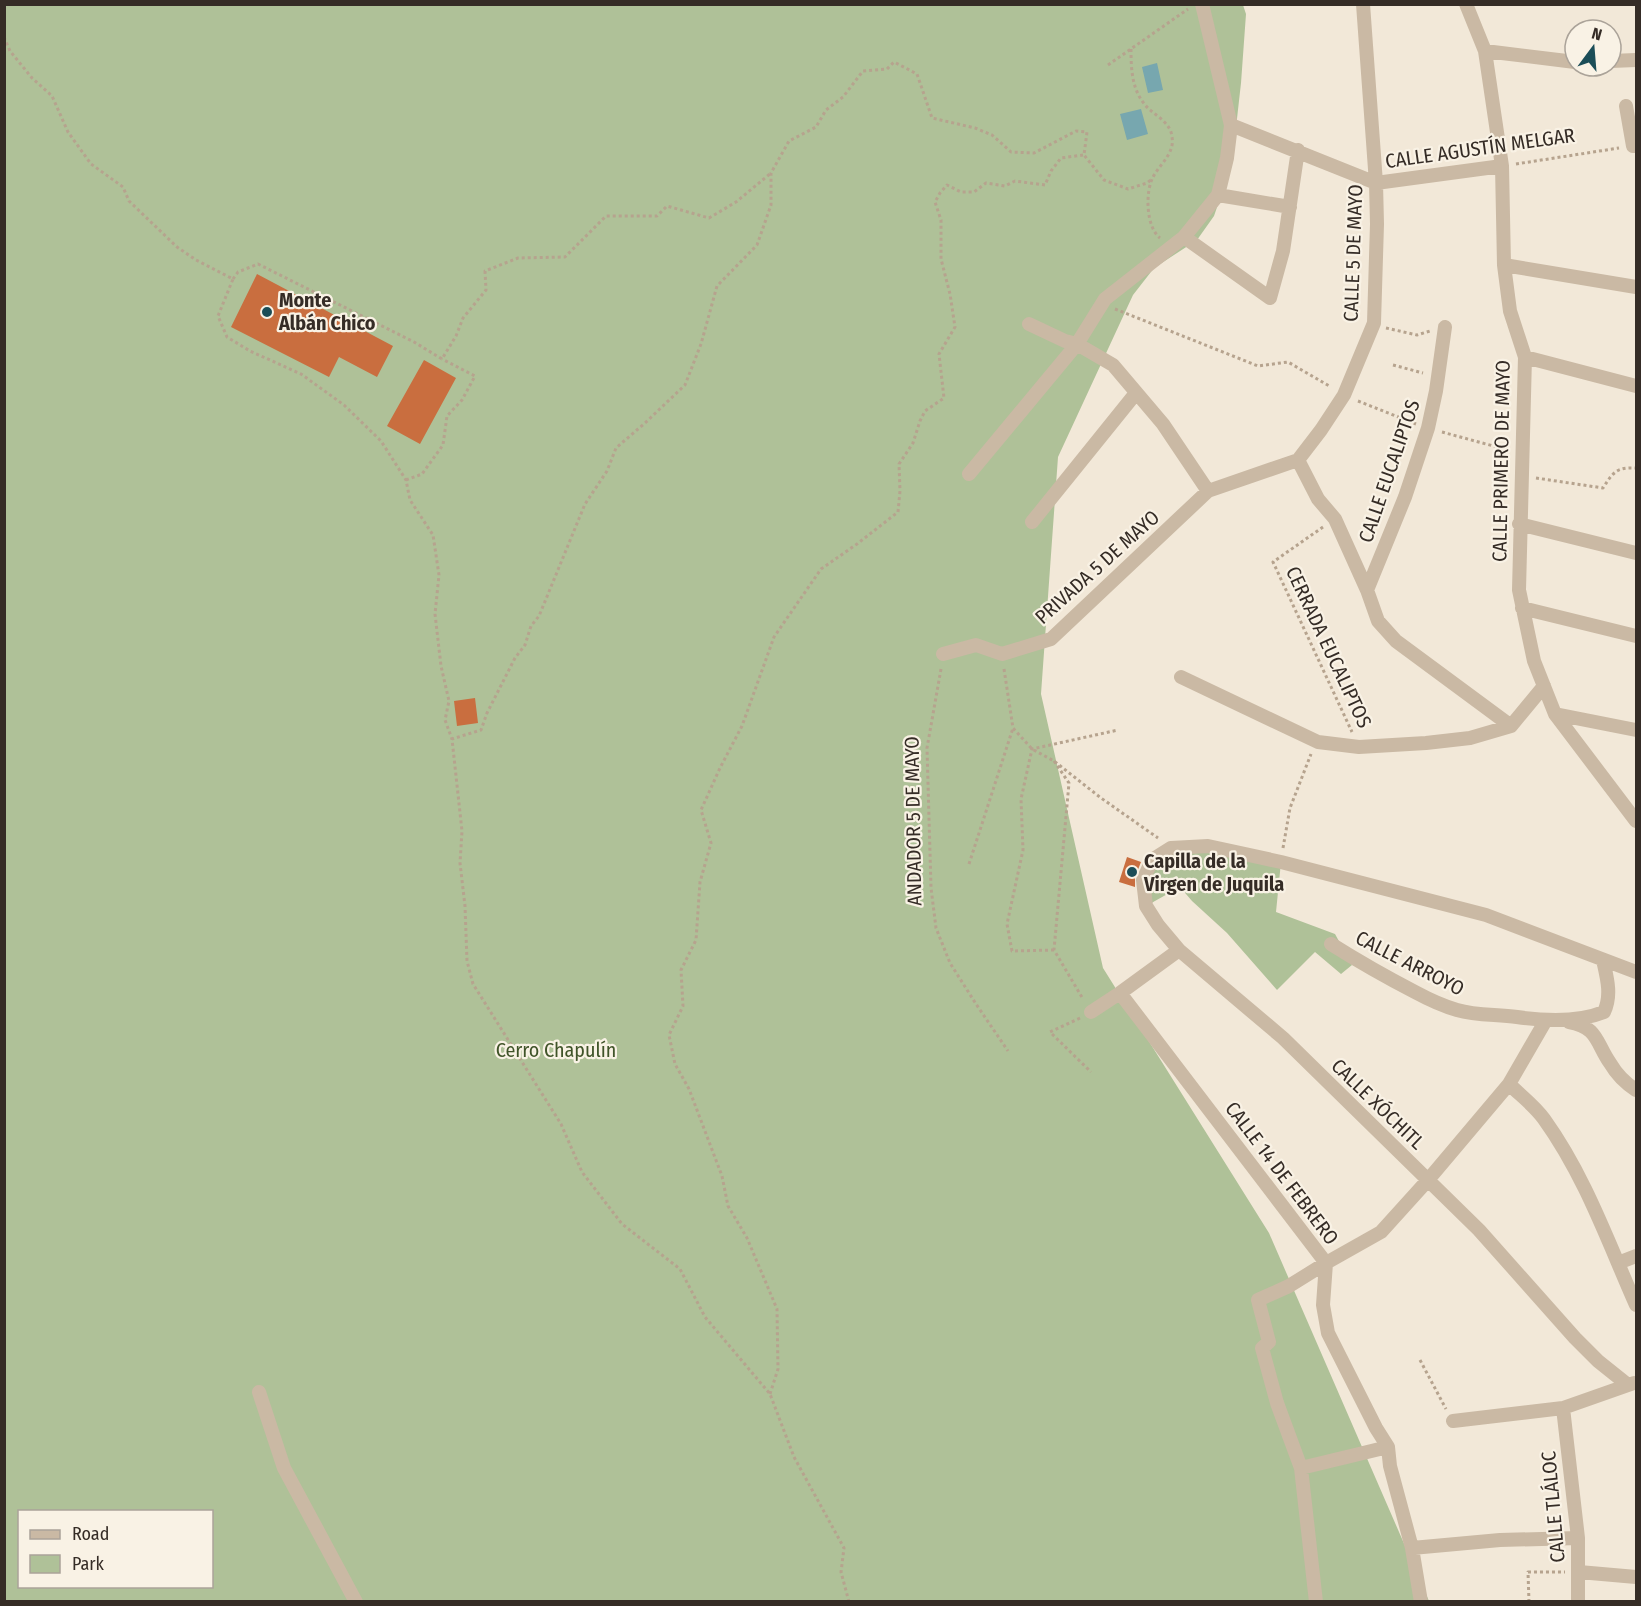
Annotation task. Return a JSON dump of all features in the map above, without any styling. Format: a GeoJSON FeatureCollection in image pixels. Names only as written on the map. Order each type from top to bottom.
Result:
{"type":"FeatureCollection","features":[{"type":"Feature","properties":{"kind":"street"},"geometry":{"type":"LineString","coordinates":[[969,474],[1077,344],[1106,299],[1184,237],[1218,195],[1227,158],[1231,124],[1202,4]]}},
{"type":"Feature","properties":{"kind":"street","name":"CALLE 5 DE MAYO"},"geometry":{"type":"LineString","coordinates":[[1298,460],[1344,395],[1374,323],[1376,183],[1363,4]]}},
{"type":"Feature","properties":{"kind":"street","name":"CALLE PRIMERO DE MAYO"},"geometry":{"type":"LineString","coordinates":[[1466,4],[1485,51],[1502,166],[1504,265],[1510,311],[1525,357],[1519,524],[1519,590],[1522,608],[1534,661],[1555,714],[1636,821]]}},
{"type":"Feature","properties":{"kind":"street"},"geometry":{"type":"LineString","coordinates":[[1485,51],[1563,61]]}},
{"type":"Feature","properties":{"kind":"street"},"geometry":{"type":"LineString","coordinates":[[1626,105],[1635,146]]}},
{"type":"Feature","properties":{"kind":"street","name":"CALLE AGUSTÍN MELGAR"},"geometry":{"type":"LineString","coordinates":[[1231,124],[1376,183],[1502,166]]}},
{"type":"Feature","properties":{"kind":"street"},"geometry":{"type":"LineString","coordinates":[[1184,237],[1270,298],[1283,251],[1298,150]]}},
{"type":"Feature","properties":{"kind":"street"},"geometry":{"type":"LineString","coordinates":[[1218,195],[1290,207]]}},
{"type":"Feature","properties":{"kind":"street"},"geometry":{"type":"LineString","coordinates":[[1504,265],[1636,287]]}},
{"type":"Feature","properties":{"kind":"street"},"geometry":{"type":"LineString","coordinates":[[1029,324],[1077,344],[1113,365],[1163,424],[1208,491],[1298,460]]}},
{"type":"Feature","properties":{"kind":"street","name":"CALLE EUCALIPTOS"},"geometry":{"type":"LineString","coordinates":[[1367,590],[1405,497],[1428,428],[1445,327]]}},
{"type":"Feature","properties":{"kind":"street"},"geometry":{"type":"LineString","coordinates":[[1525,357],[1636,386]]}},
{"type":"Feature","properties":{"kind":"street"},"geometry":{"type":"LineString","coordinates":[[1032,522],[1136,393]]}},
{"type":"Feature","properties":{"kind":"street","name":"CALLE EUCALIPTOS"},"geometry":{"type":"LineString","coordinates":[[1298,460],[1318,499],[1335,519],[1367,590],[1378,621],[1396,641],[1511,726]]}},
{"type":"Feature","properties":{"kind":"street","name":"PRIVADA 5 DE MAYO"},"geometry":{"type":"LineString","coordinates":[[1002,654],[1051,639],[1208,491]]}},
{"type":"Feature","properties":{"kind":"street"},"geometry":{"type":"LineString","coordinates":[[1519,524],[1636,553]]}},
{"type":"Feature","properties":{"kind":"street"},"geometry":{"type":"LineString","coordinates":[[1522,608],[1636,636]]}},
{"type":"Feature","properties":{"kind":"street"},"geometry":{"type":"LineString","coordinates":[[943,654],[975,645],[1002,654]]}},
{"type":"Feature","properties":{"kind":"street"},"geometry":{"type":"LineString","coordinates":[[1181,677],[1318,742],[1359,747],[1470,738],[1511,726],[1544,686]]}},
{"type":"Feature","properties":{"kind":"street"},"geometry":{"type":"LineString","coordinates":[[1555,714],[1636,730]]}},
{"type":"Feature","properties":{"kind":"street"},"geometry":{"type":"LineString","coordinates":[[1171,848],[1208,846],[1281,862],[1486,915],[1636,972]]}},
{"type":"Feature","properties":{"kind":"street","name":"CALLE XÓCHITL"},"geometry":{"type":"LineString","coordinates":[[1171,848],[1152,860],[1143,880],[1146,906],[1158,925],[1179,950],[1283,1038],[1479,1230],[1598,1361],[1632,1383]]}},
{"type":"Feature","properties":{"kind":"street","name":"CALLE ARROYO"},"geometry":{"type":"LineString","coordinates":[[1331,944],[1391,980],[1457,1010],[1480,1015],[1552,1020]]}},
{"type":"Feature","properties":{"kind":"street"},"geometry":{"type":"LineString","coordinates":[[1090,1012],[1179,950]]}},
{"type":"Feature","properties":{"kind":"street"},"geometry":{"type":"LineString","coordinates":[[1552,1020],[1592,1017],[1604,1012],[1609,996],[1603,960]]}},
{"type":"Feature","properties":{"kind":"street","name":"CALLE 14 DE FEBRERO"},"geometry":{"type":"LineString","coordinates":[[1120,993],[1326,1263],[1323,1305],[1328,1333],[1388,1447],[1390,1466],[1412,1548],[1421,1602]]}},
{"type":"Feature","properties":{"kind":"street"},"geometry":{"type":"LineString","coordinates":[[1316,1602],[1301,1468],[1277,1403],[1262,1348],[1269,1342],[1258,1300],[1289,1286],[1381,1232],[1509,1083],[1552,1020]]}},
{"type":"Feature","properties":{"kind":"street"},"geometry":{"type":"LineString","coordinates":[[1552,1020],[1581,1024],[1596,1036],[1609,1062],[1621,1078],[1636,1090]]}},
{"type":"Feature","properties":{"kind":"street"},"geometry":{"type":"LineString","coordinates":[[1509,1083],[1543,1117],[1574,1166],[1636,1305]]}},
{"type":"Feature","properties":{"kind":"street"},"geometry":{"type":"LineString","coordinates":[[1618,1263],[1636,1256]]}},
{"type":"Feature","properties":{"kind":"street"},"geometry":{"type":"LineString","coordinates":[[1453,1421],[1563,1408],[1632,1383]]}},
{"type":"Feature","properties":{"kind":"street"},"geometry":{"type":"LineString","coordinates":[[259,1392],[284,1468],[357,1602]]}},
{"type":"Feature","properties":{"kind":"street","name":"CALLE TLÁLOC"},"geometry":{"type":"LineString","coordinates":[[1563,1408],[1578,1538],[1578,1602]]}},
{"type":"Feature","properties":{"kind":"street"},"geometry":{"type":"LineString","coordinates":[[1301,1468],[1388,1447]]}},
{"type":"Feature","properties":{"kind":"street"},"geometry":{"type":"LineString","coordinates":[[1412,1548],[1500,1540],[1578,1538]]}},
{"type":"Feature","properties":{"kind":"street"},"geometry":{"type":"LineString","coordinates":[[1579,1572],[1636,1577]]}},
{"type":"Feature","properties":{"kind":"path"},"geometry":{"type":"LineString","coordinates":[[1108,64],[1194,4]]}},
{"type":"Feature","properties":{"kind":"path"},"geometry":{"type":"LineString","coordinates":[[4,37],[10,51],[32,78],[52,96],[68,132],[91,164],[123,188],[129,201],[177,247],[196,260],[233,279]]}},
{"type":"Feature","properties":{"kind":"path"},"geometry":{"type":"LineString","coordinates":[[442,359],[464,318],[486,290],[485,271],[519,258],[565,257],[606,216],[657,216],[667,206],[709,218],[736,202],[771,173],[789,141],[816,128],[826,110],[843,97],[863,71],[887,69],[894,62],[917,74],[932,118],[975,128],[992,135],[1011,152],[1034,153],[1076,131],[1087,132],[1084,155],[1104,180],[1128,189],[1147,183],[1164,163],[1172,148],[1172,135],[1164,121],[1148,109],[1138,94],[1131,72],[1131,50]]}},
{"type":"Feature","properties":{"kind":"path","name":"CALLE AGUSTÍN MELGAR"},"geometry":{"type":"LineString","coordinates":[[1502,166],[1635,146]]}},
{"type":"Feature","properties":{"kind":"path"},"geometry":{"type":"LineString","coordinates":[[770,1394],[778,1369],[777,1309],[747,1238],[728,1206],[722,1176],[689,1089],[675,1064],[669,1035],[683,1006],[681,970],[696,940],[700,882],[711,843],[701,810],[742,726],[774,637],[821,569],[898,512],[899,464],[913,443],[925,411],[944,398],[939,354],[955,327],[941,259],[941,220],[935,202],[940,193],[947,185],[961,192],[974,192],[986,183],[1005,186],[1015,181],[1045,185],[1051,171],[1061,158],[1084,155]]}},
{"type":"Feature","properties":{"kind":"path"},"geometry":{"type":"LineString","coordinates":[[452,739],[481,730],[487,713],[525,645],[531,626],[539,616],[585,504],[607,471],[616,448],[685,385],[701,344],[717,286],[757,244],[771,206],[771,173]]}},
{"type":"Feature","properties":{"kind":"path"},"geometry":{"type":"LineString","coordinates":[[1152,178],[1148,199],[1149,216],[1155,234],[1170,247]]}},
{"type":"Feature","properties":{"kind":"path"},"geometry":{"type":"LineString","coordinates":[[406,480],[422,474],[443,445],[447,416],[462,400],[475,376],[414,342],[258,264],[238,272],[218,316],[227,337],[250,351],[301,374],[344,405],[381,441],[406,480],[410,500],[433,535],[440,575],[435,614],[441,666],[449,701],[445,720],[452,739],[462,831],[460,863],[465,906],[467,960],[473,984],[561,1124],[582,1172],[622,1224],[680,1269],[705,1317],[770,1394],[794,1457],[844,1548],[841,1572],[849,1602]]}},
{"type":"Feature","properties":{"kind":"path"},"geometry":{"type":"LineString","coordinates":[[1102,304],[1258,366],[1288,362],[1344,395],[1428,428],[1522,453]]}},
{"type":"Feature","properties":{"kind":"path"},"geometry":{"type":"LineString","coordinates":[[1374,323],[1417,335],[1445,327]]}},
{"type":"Feature","properties":{"kind":"path"},"geometry":{"type":"LineString","coordinates":[[1393,365],[1437,377]]}},
{"type":"Feature","properties":{"kind":"path"},"geometry":{"type":"LineString","coordinates":[[1522,476],[1603,488],[1611,475],[1618,470],[1626,467],[1636,468]]}},
{"type":"Feature","properties":{"kind":"path","name":"CERRADA EUCALIPTOS"},"geometry":{"type":"LineString","coordinates":[[1335,519],[1273,562],[1359,747]]}},
{"type":"Feature","properties":{"kind":"path","name":"ANDADOR 5 DE MAYO"},"geometry":{"type":"LineString","coordinates":[[943,654],[927,748],[931,888],[936,928],[950,963],[1008,1051]]}},
{"type":"Feature","properties":{"kind":"path"},"geometry":{"type":"LineString","coordinates":[[969,864],[1012,728],[1002,654]]}},
{"type":"Feature","properties":{"kind":"path"},"geometry":{"type":"LineString","coordinates":[[1012,728],[1032,749],[1054,761],[1171,848]]}},
{"type":"Feature","properties":{"kind":"path"},"geometry":{"type":"LineString","coordinates":[[1032,749],[1118,730]]}},
{"type":"Feature","properties":{"kind":"path"},"geometry":{"type":"LineString","coordinates":[[1281,862],[1290,808],[1311,753],[1318,742]]}},
{"type":"Feature","properties":{"kind":"path"},"geometry":{"type":"LineString","coordinates":[[1032,749],[1021,799],[1023,850],[1007,924],[1012,951],[1054,950]]}},
{"type":"Feature","properties":{"kind":"path"},"geometry":{"type":"LineString","coordinates":[[1054,761],[1070,783],[1054,950],[1090,1012],[1050,1032],[1091,1072]]}},
{"type":"Feature","properties":{"kind":"path"},"geometry":{"type":"LineString","coordinates":[[1420,1360],[1453,1421]]}},
{"type":"Feature","properties":{"kind":"path"},"geometry":{"type":"LineString","coordinates":[[1529,1602],[1528,1572],[1579,1572]]}},
{"type":"Feature","properties":{"kind":"green space","name":"Cerro Chapulín"},"geometry":{"type":"Polygon","coordinates":[[[5,5],[1243,5],[1246,14],[1232,163],[1214,216],[1197,240],[1154,268],[1133,295],[1058,457],[1041,694],[1103,968],[1269,1233],[1429,1601],[5,1602],[5,5]]]}},
{"type":"Feature","properties":{"kind":"green space"},"geometry":{"type":"Polygon","coordinates":[[[1171,848],[1281,862],[1276,912],[1335,934],[1352,965],[1341,974],[1315,952],[1277,990],[1227,933],[1180,887],[1146,906],[1152,860],[1171,848]]]}},
{"type":"Feature","properties":{"kind":"water"},"geometry":{"type":"Polygon","coordinates":[[[1157,63],[1163,90],[1148,93],[1142,67],[1157,63]]]}},
{"type":"Feature","properties":{"kind":"water"},"geometry":{"type":"Polygon","coordinates":[[[1141,109],[1148,134],[1127,140],[1120,114],[1141,109]]]}},
{"type":"Feature","properties":{"kind":"building"},"geometry":{"type":"Polygon","coordinates":[[[257,274],[393,346],[377,377],[339,357],[329,377],[231,327],[257,274]]]}},
{"type":"Feature","properties":{"kind":"building"},"geometry":{"type":"Polygon","coordinates":[[[424,360],[456,378],[420,444],[387,426],[424,360]]]}},
{"type":"Feature","properties":{"kind":"building"},"geometry":{"type":"Polygon","coordinates":[[[475,698],[478,723],[457,726],[454,701],[475,698]]]}},
{"type":"Feature","properties":{"kind":"building","name":"Capilla de la Virgen de Juquila"},"geometry":{"type":"Polygon","coordinates":[[[1127,857],[1141,862],[1135,877],[1135,887],[1119,882],[1127,857]]]}},
{"type":"Feature","properties":{"kind":"place","name":"Monte Albán Chico"},"geometry":{"type":"Point","coordinates":[267,312]}},
{"type":"Feature","properties":{"kind":"place","name":"Capilla de la Virgen de Juquila"},"geometry":{"type":"Point","coordinates":[1132,872]}}]}
